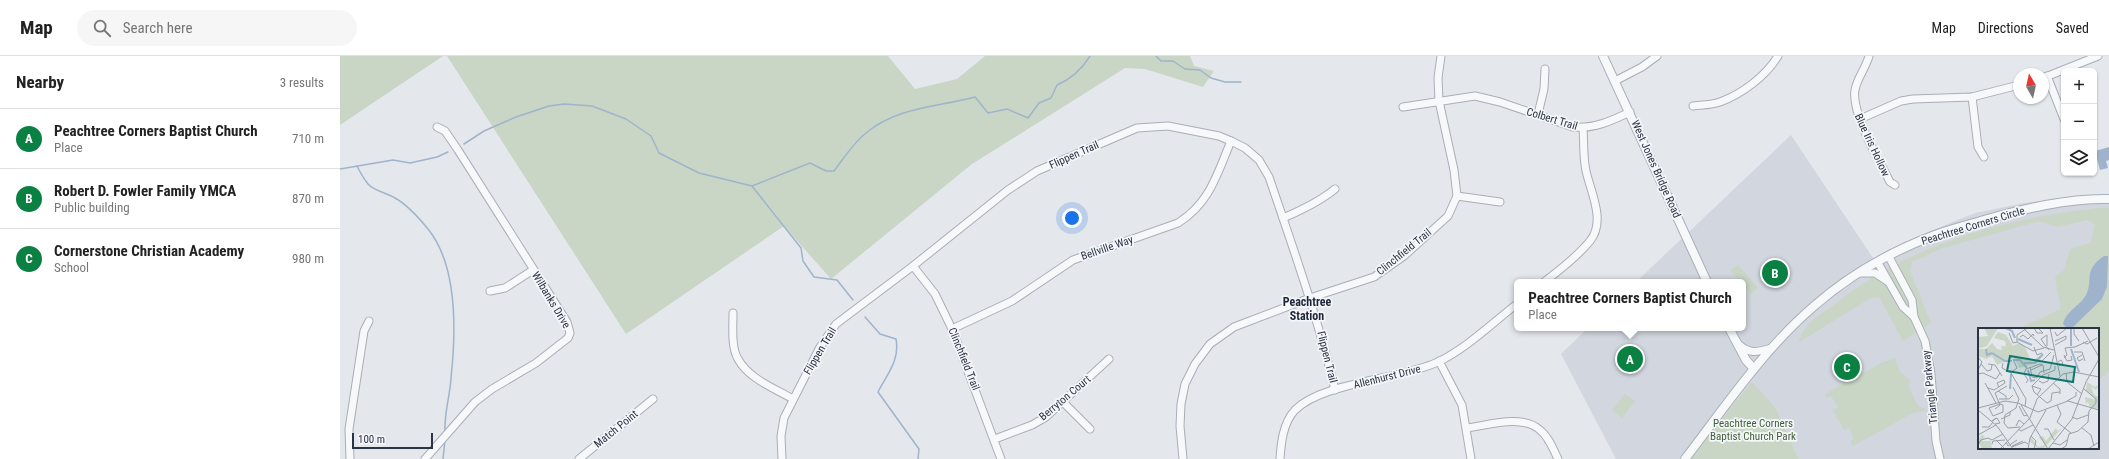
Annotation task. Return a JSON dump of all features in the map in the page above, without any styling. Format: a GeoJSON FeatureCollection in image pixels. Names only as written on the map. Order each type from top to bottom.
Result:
{"type":"FeatureCollection","features":[{"type":"Feature","properties":{"kind":"street"},"geometry":{"type":"LineString","coordinates":[[1441,56],[1438,78],[1439,101],[1454,170],[1457,196],[1500,202]]}},
{"type":"Feature","properties":{"kind":"street","name":"West Jones Bridge Road"},"geometry":{"type":"LineString","coordinates":[[1603,56],[1706,279]]}},
{"type":"Feature","properties":{"kind":"street"},"geometry":{"type":"LineString","coordinates":[[1615,81],[1642,67],[1657,56]]}},
{"type":"Feature","properties":{"kind":"street"},"geometry":{"type":"LineString","coordinates":[[1692,106],[1720,103],[1765,73],[1778,56]]}},
{"type":"Feature","properties":{"kind":"street","name":"Blue Iris Hollow"},"geometry":{"type":"LineString","coordinates":[[1869,56],[1866,68],[1855,89],[1854,101],[1860,119],[1890,182],[1896,185]]}},
{"type":"Feature","properties":{"kind":"street"},"geometry":{"type":"LineString","coordinates":[[2049,75],[2098,56]]}},
{"type":"Feature","properties":{"kind":"street"},"geometry":{"type":"LineString","coordinates":[[1538,114],[1544,89],[1545,69]]}},
{"type":"Feature","properties":{"kind":"street"},"geometry":{"type":"LineString","coordinates":[[2049,86],[2061,112]]}},
{"type":"Feature","properties":{"kind":"street"},"geometry":{"type":"LineString","coordinates":[[1860,119],[1901,101],[1913,98],[1972,97],[2013,87]]}},
{"type":"Feature","properties":{"kind":"street","name":"Colbert Trail"},"geometry":{"type":"LineString","coordinates":[[1403,106],[1475,96],[1520,108],[1559,123],[1583,128],[1597,126],[1630,112]]}},
{"type":"Feature","properties":{"kind":"street"},"geometry":{"type":"LineString","coordinates":[[1972,97],[1978,147],[1984,156]]}},
{"type":"Feature","properties":{"kind":"street","name":"Flippen Trail"},"geometry":{"type":"LineString","coordinates":[[782,459],[781,436],[784,418],[820,347],[836,324],[913,266],[1008,190],[1037,171],[1137,128],[1168,126],[1219,136],[1245,148],[1259,160],[1269,177],[1310,298],[1323,340],[1335,390]]}},
{"type":"Feature","properties":{"kind":"street","name":"Wilbanks Drive"},"geometry":{"type":"LineString","coordinates":[[425,459],[475,402],[492,389],[536,363],[568,338],[570,333],[567,322],[449,137],[445,131],[437,127]]}},
{"type":"Feature","properties":{"kind":"street"},"geometry":{"type":"LineString","coordinates":[[1548,279],[1570,261],[1590,241],[1594,233],[1597,220],[1595,204],[1586,170],[1583,128]]}},
{"type":"Feature","properties":{"kind":"street","name":"Bellville Way"},"geometry":{"type":"LineString","coordinates":[[952,329],[1012,301],[1073,260],[1178,223],[1192,214],[1206,199],[1231,141]]}},
{"type":"Feature","properties":{"kind":"street"},"geometry":{"type":"LineString","coordinates":[[1283,218],[1302,210],[1335,189]]}},
{"type":"Feature","properties":{"kind":"street","name":"Clinchfield Trail"},"geometry":{"type":"LineString","coordinates":[[1182,459],[1180,404],[1185,384],[1195,364],[1210,344],[1234,327],[1310,298],[1374,276],[1404,256],[1448,216],[1457,196]]}},
{"type":"Feature","properties":{"kind":"street","name":"Peachtree Corners Circle"},"geometry":{"type":"LineString","coordinates":[[1685,459],[1754,369],[1772,348],[1813,307],[1860,273],[1878,262],[1936,235],[2008,213],[2057,204],[2109,199]]}},
{"type":"Feature","properties":{"kind":"street","name":"Triangle Parkway"},"geometry":{"type":"LineString","coordinates":[[1889,257],[1912,300],[1914,317]]}},
{"type":"Feature","properties":{"kind":"street","name":"Triangle Parkway"},"geometry":{"type":"LineString","coordinates":[[1878,262],[1903,307],[1914,317],[1921,330],[1928,352],[1936,441],[1940,459]]}},
{"type":"Feature","properties":{"kind":"street","name":"Clinchfield Trail"},"geometry":{"type":"LineString","coordinates":[[913,266],[934,294],[952,329],[995,439],[1001,459]]}},
{"type":"Feature","properties":{"kind":"street"},"geometry":{"type":"LineString","coordinates":[[490,291],[505,288],[533,270]]}},
{"type":"Feature","properties":{"kind":"street"},"geometry":{"type":"LineString","coordinates":[[1860,273],[1875,273],[1888,282]]}},
{"type":"Feature","properties":{"kind":"street","name":"Allenhurst Drive"},"geometry":{"type":"LineString","coordinates":[[1280,459],[1284,428],[1294,411],[1308,400],[1335,390],[1406,374],[1439,361],[1455,352],[1514,306]]}},
{"type":"Feature","properties":{"kind":"street"},"geometry":{"type":"LineString","coordinates":[[733,313],[733,339],[737,359],[753,376],[793,399]]}},
{"type":"Feature","properties":{"kind":"street"},"geometry":{"type":"LineString","coordinates":[[350,459],[349,428],[364,331],[369,321]]}},
{"type":"Feature","properties":{"kind":"street"},"geometry":{"type":"LineString","coordinates":[[1730,331],[1746,360],[1754,369]]}},
{"type":"Feature","properties":{"kind":"street"},"geometry":{"type":"LineString","coordinates":[[1736,342],[1746,351],[1753,352],[1772,348]]}},
{"type":"Feature","properties":{"kind":"street","name":"Berryton Court"},"geometry":{"type":"LineString","coordinates":[[995,439],[1032,425],[1046,417],[1109,359]]}},
{"type":"Feature","properties":{"kind":"street"},"geometry":{"type":"LineString","coordinates":[[1439,361],[1462,405],[1467,428],[1470,459]]}},
{"type":"Feature","properties":{"kind":"street","name":"Match Point"},"geometry":{"type":"LineString","coordinates":[[579,459],[653,399]]}},
{"type":"Feature","properties":{"kind":"street"},"geometry":{"type":"LineString","coordinates":[[1064,402],[1090,429]]}},
{"type":"Feature","properties":{"kind":"street"},"geometry":{"type":"LineString","coordinates":[[1467,428],[1518,421],[1529,423],[1540,430],[1549,441],[1558,459]]}},
{"type":"Feature","properties":{"kind":"shaded area"},"geometry":{"type":"Polygon","coordinates":[[[1791,135],[1875,261],[1918,236],[1975,213],[2024,203],[2087,195],[2109,196],[2109,459],[1799,459],[1775,407],[1689,459],[1616,459],[1561,354],[1585,331],[1746,331],[1746,279],[1639,279],[1791,135]]]}},
{"type":"Feature","properties":{"kind":"green space"},"geometry":{"type":"Polygon","coordinates":[[[340,56],[443,56],[340,125],[340,56]]]}},
{"type":"Feature","properties":{"kind":"green space"},"geometry":{"type":"Polygon","coordinates":[[[447,56],[888,56],[915,89],[957,79],[985,56],[1190,56],[1194,66],[1214,71],[1203,87],[1145,69],[1125,68],[972,164],[831,279],[784,226],[626,334],[447,56]]]}},
{"type":"Feature","properties":{"kind":"green space"},"geometry":{"type":"Polygon","coordinates":[[[2109,208],[2109,371],[2099,380],[2099,328],[2019,328],[2061,309],[2055,277],[2064,270],[2070,249],[2090,243],[2095,225],[2088,220],[2057,227],[2039,221],[1943,248],[1912,262],[1910,271],[1931,323],[1903,341],[1879,297],[1869,299],[1798,343],[1808,325],[1819,315],[1864,283],[1895,265],[1960,237],[1994,227],[2064,213],[2109,208]]]}},
{"type":"Feature","properties":{"kind":"green space"},"geometry":{"type":"Polygon","coordinates":[[[1738,265],[1758,288],[1751,294],[1746,288],[1746,279],[1738,279],[1730,270],[1738,265]]]}},
{"type":"Feature","properties":{"kind":"green space"},"geometry":{"type":"Polygon","coordinates":[[[1895,358],[1900,372],[1910,380],[1909,388],[1918,406],[1925,409],[1925,411],[1913,413],[1853,446],[1850,441],[1854,439],[1849,428],[1844,430],[1833,410],[1838,407],[1831,396],[1827,398],[1825,394],[1881,363],[1895,358]]]}},
{"type":"Feature","properties":{"kind":"green space","name":"Peachtree Corners Baptist Church Park"},"geometry":{"type":"Polygon","coordinates":[[[1752,382],[1775,407],[1799,459],[1689,459],[1752,382]]]}},
{"type":"Feature","properties":{"kind":"green space"},"geometry":{"type":"Polygon","coordinates":[[[1625,394],[1635,401],[1622,418],[1612,410],[1625,394]]]}},
{"type":"Feature","properties":{"kind":"water"},"geometry":{"type":"Polygon","coordinates":[[[2109,147],[2109,160],[2106,161],[2108,168],[2100,170],[2097,159],[2097,150],[2109,147]]]}},
{"type":"Feature","properties":{"kind":"water"},"geometry":{"type":"Polygon","coordinates":[[[2104,256],[2108,256],[2107,287],[2102,299],[2072,328],[2067,328],[2063,324],[2065,319],[2086,295],[2091,271],[2097,261],[2104,256]]]}},
{"type":"Feature","properties":{"kind":"waterway"},"geometry":{"type":"LineString","coordinates":[[464,144],[484,131],[516,117],[549,106],[564,104],[592,106],[626,119],[651,136],[659,153],[699,173],[752,186],[810,163],[826,171],[834,171],[861,137],[878,124],[918,109],[975,97],[988,113],[1007,109],[1028,118],[1039,103],[1051,98],[1057,85],[1076,73],[1090,56]]}},
{"type":"Feature","properties":{"kind":"waterway"},"geometry":{"type":"LineString","coordinates":[[1156,56],[1161,61],[1173,61],[1185,69],[1200,70],[1211,78],[1225,82],[1241,82]]}},
{"type":"Feature","properties":{"kind":"waterway"},"geometry":{"type":"LineString","coordinates":[[340,169],[393,160],[410,163],[437,157],[448,152]]}},
{"type":"Feature","properties":{"kind":"waterway"},"geometry":{"type":"LineString","coordinates":[[357,166],[368,184],[400,201],[417,216],[438,244],[445,261],[450,280],[454,320],[453,360],[445,418],[445,432]]}},
{"type":"Feature","properties":{"kind":"waterway"},"geometry":{"type":"LineString","coordinates":[[752,186],[801,248],[803,261],[814,277],[837,280],[853,300]]}},
{"type":"Feature","properties":{"kind":"waterway"},"geometry":{"type":"LineString","coordinates":[[865,317],[880,334],[896,339],[897,347],[892,367],[878,392],[919,449],[918,459]]}},
{"type":"Feature","properties":{"kind":"waterway"},"geometry":{"type":"LineString","coordinates":[[443,459],[445,440]]}},
{"type":"Feature","properties":{"kind":"place","name":"Robert D. Fowler Family YMCA"},"geometry":{"type":"Point","coordinates":[1775,273]}},
{"type":"Feature","properties":{"kind":"place","name":"Peachtree Corners Baptist Church"},"geometry":{"type":"Point","coordinates":[1630,359]}},
{"type":"Feature","properties":{"kind":"place","name":"Cornerstone Christian Academy"},"geometry":{"type":"Point","coordinates":[1847,367]}},
{"type":"Feature","properties":{"kind":"district","name":"Peachtree Station"},"geometry":{"type":"Point","coordinates":[1307,309]}}]}
